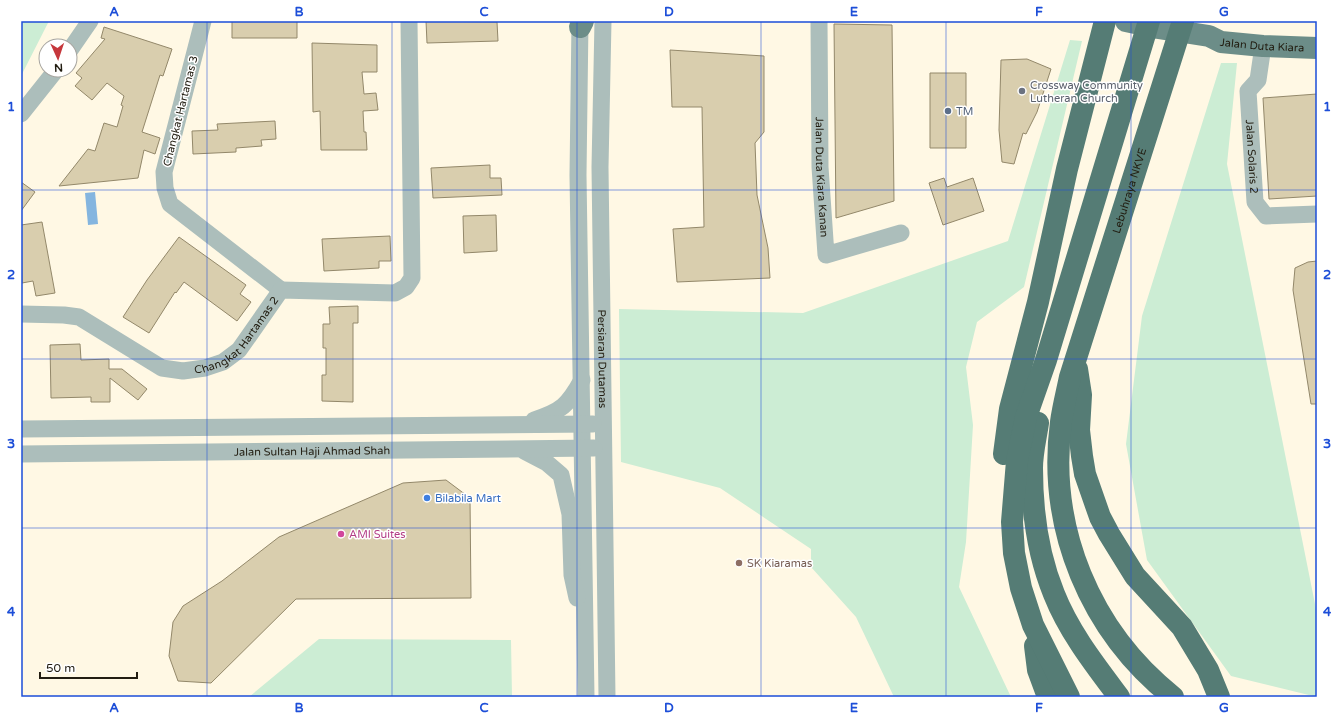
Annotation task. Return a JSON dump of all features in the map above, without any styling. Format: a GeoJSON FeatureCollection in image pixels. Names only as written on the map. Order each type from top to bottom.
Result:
{"type":"FeatureCollection","features":[{"type":"Feature","properties":{"kind":"highway"},"geometry":{"type":"LineString","coordinates":[[1014,495],[1003,462],[1010,409],[1038,302],[1067,169],[1105,21]]}},
{"type":"Feature","properties":{"kind":"highway"},"geometry":{"type":"LineString","coordinates":[[1069,697],[1033,625],[1021,588],[1014,553],[1012,522],[1017,461],[1026,417],[1046,360],[1149,21]]}},
{"type":"Feature","properties":{"kind":"highway","name":"Lebuhraya NKVE"},"geometry":{"type":"LineString","coordinates":[[1173,697],[1149,678],[1118,641],[1095,607],[1075,562],[1064,521],[1059,468],[1061,422],[1070,377],[1183,21]]}},
{"type":"Feature","properties":{"kind":"highway"},"geometry":{"type":"LineString","coordinates":[[1046,360],[1032,467],[1036,521],[1042,558],[1054,594],[1067,621],[1098,670],[1119,697]]}},
{"type":"Feature","properties":{"kind":"highway"},"geometry":{"type":"LineString","coordinates":[[1075,360],[1081,395],[1079,430],[1085,474],[1095,503],[1109,534],[1135,576],[1182,628],[1208,670],[1219,697]]}},
{"type":"Feature","properties":{"kind":"highway"},"geometry":{"type":"LineString","coordinates":[[1033,625],[1038,670],[1048,697]]}},
{"type":"Feature","properties":{"kind":"main road","name":"Jalan Duta Kiara"},"geometry":{"type":"LineString","coordinates":[[1126,21],[1209,36],[1221,42],[1263,46],[1317,48]]}},
{"type":"Feature","properties":{"kind":"main road","name":"Jalan Duta Kiara"},"geometry":{"type":"LineString","coordinates":[[1209,36],[1220,30],[1317,33]]}},
{"type":"Feature","properties":{"kind":"street"},"geometry":{"type":"LineString","coordinates":[[78,38],[90,21]]}},
{"type":"Feature","properties":{"kind":"street","name":"Changkat Hartamas 3"},"geometry":{"type":"LineString","coordinates":[[203,21],[164,172],[165,188],[170,204],[281,290]]}},
{"type":"Feature","properties":{"kind":"street","name":"Changkat Hartamas 2"},"geometry":{"type":"LineString","coordinates":[[21,314],[64,315],[79,317],[162,368],[183,371],[205,368],[223,362],[239,350],[281,290],[395,293],[406,287],[412,278],[409,21]]}},
{"type":"Feature","properties":{"kind":"street","name":"Persiaran Dutamas"},"geometry":{"type":"LineString","coordinates":[[602,21],[600,167],[607,697]]}},
{"type":"Feature","properties":{"kind":"street","name":"Jalan Duta Kiara Kanan"},"geometry":{"type":"LineString","coordinates":[[819,21],[820,167],[826,255],[901,233]]}},
{"type":"Feature","properties":{"kind":"street","name":"Persiaran Dutamas"},"geometry":{"type":"LineString","coordinates":[[581,23],[578,175],[583,378],[586,697]]}},
{"type":"Feature","properties":{"kind":"street","name":"Jalan Solaris 2"},"geometry":{"type":"LineString","coordinates":[[1263,46],[1258,80],[1248,91],[1255,202],[1266,216],[1317,214]]}},
{"type":"Feature","properties":{"kind":"street"},"geometry":{"type":"LineString","coordinates":[[21,114],[50,78]]}},
{"type":"Feature","properties":{"kind":"street"},"geometry":{"type":"LineString","coordinates":[[521,424],[554,414],[570,400],[583,378]]}},
{"type":"Feature","properties":{"kind":"street"},"geometry":{"type":"LineString","coordinates":[[21,429],[603,424]]}},
{"type":"Feature","properties":{"kind":"street","name":"Jalan Sultan Haji Ahmad Shah"},"geometry":{"type":"LineString","coordinates":[[21,454],[604,448]]}},
{"type":"Feature","properties":{"kind":"street"},"geometry":{"type":"LineString","coordinates":[[520,449],[547,463],[561,475],[570,514],[572,575],[585,636]]}},
{"type":"Feature","properties":{"kind":"green space"},"geometry":{"type":"Polygon","coordinates":[[[21,21],[49,21],[40,38],[38,38],[38,43],[21,76],[21,21]]]}},
{"type":"Feature","properties":{"kind":"green space"},"geometry":{"type":"Polygon","coordinates":[[[1070,40],[1082,41],[1024,287],[977,322],[966,367],[973,425],[966,542],[959,587],[1011,697],[894,697],[856,617],[811,567],[811,549],[720,488],[621,462],[619,309],[803,313],[1008,241],[1070,40]]]}},
{"type":"Feature","properties":{"kind":"green space"},"geometry":{"type":"Polygon","coordinates":[[[1221,63],[1237,63],[1227,164],[1317,614],[1317,697],[1231,676],[1147,560],[1126,444],[1142,316],[1221,63]]]}},
{"type":"Feature","properties":{"kind":"green space"},"geometry":{"type":"Polygon","coordinates":[[[319,639],[511,640],[512,697],[249,697],[319,639]]]}},
{"type":"Feature","properties":{"kind":"water"},"geometry":{"type":"Polygon","coordinates":[[[95,192],[98,224],[88,225],[85,193],[95,192]]]}},
{"type":"Feature","properties":{"kind":"building"},"geometry":{"type":"Polygon","coordinates":[[[232,21],[297,21],[297,38],[232,38],[232,21]]]}},
{"type":"Feature","properties":{"kind":"building"},"geometry":{"type":"Polygon","coordinates":[[[426,21],[497,22],[498,41],[427,43],[426,21]]]}},
{"type":"Feature","properties":{"kind":"building"},"geometry":{"type":"Polygon","coordinates":[[[834,24],[892,25],[894,201],[836,218],[834,24]]]}},
{"type":"Feature","properties":{"kind":"building"},"geometry":{"type":"Polygon","coordinates":[[[104,27],[172,49],[163,76],[160,75],[142,132],[160,138],[155,154],[144,150],[138,178],[59,186],[88,149],[95,151],[104,123],[117,127],[123,106],[121,105],[124,96],[107,83],[92,100],[75,86],[82,78],[78,75],[78,71],[105,39],[101,38],[104,27]]]}},
{"type":"Feature","properties":{"kind":"building"},"geometry":{"type":"Polygon","coordinates":[[[312,43],[377,45],[377,72],[362,72],[364,94],[376,93],[378,110],[363,111],[367,150],[321,150],[320,111],[313,112],[312,43]]]}},
{"type":"Feature","properties":{"kind":"building"},"geometry":{"type":"Polygon","coordinates":[[[670,50],[764,56],[764,132],[755,143],[757,195],[768,248],[770,278],[677,282],[673,229],[704,227],[702,107],[672,107],[670,50]]]}},
{"type":"Feature","properties":{"kind":"building","name":"Crossway Community Lutheran Church"},"geometry":{"type":"Polygon","coordinates":[[[1027,59],[1051,69],[1037,112],[1026,134],[1023,133],[1014,164],[1002,162],[999,130],[1001,60],[1027,59]]]}},
{"type":"Feature","properties":{"kind":"building","name":"TM"},"geometry":{"type":"Polygon","coordinates":[[[930,73],[966,73],[966,148],[930,148],[930,73]]]}},
{"type":"Feature","properties":{"kind":"building"},"geometry":{"type":"Polygon","coordinates":[[[1317,94],[1317,196],[1269,199],[1263,98],[1317,94]]]}},
{"type":"Feature","properties":{"kind":"building"},"geometry":{"type":"Polygon","coordinates":[[[275,121],[276,139],[261,140],[262,146],[236,148],[236,152],[193,154],[192,131],[218,130],[217,124],[275,121]]]}},
{"type":"Feature","properties":{"kind":"building"},"geometry":{"type":"Polygon","coordinates":[[[490,165],[490,178],[501,178],[502,195],[433,198],[431,168],[490,165]]]}},
{"type":"Feature","properties":{"kind":"building"},"geometry":{"type":"Polygon","coordinates":[[[944,178],[947,187],[973,178],[984,211],[943,225],[929,183],[944,178]]]}},
{"type":"Feature","properties":{"kind":"building"},"geometry":{"type":"Polygon","coordinates":[[[21,182],[35,192],[21,211],[21,182]]]}},
{"type":"Feature","properties":{"kind":"building"},"geometry":{"type":"Polygon","coordinates":[[[496,215],[497,251],[464,253],[463,216],[496,215]]]}},
{"type":"Feature","properties":{"kind":"building"},"geometry":{"type":"Polygon","coordinates":[[[42,222],[55,293],[36,296],[33,281],[22,283],[21,225],[42,222]]]}},
{"type":"Feature","properties":{"kind":"building"},"geometry":{"type":"Polygon","coordinates":[[[390,236],[391,261],[379,261],[379,268],[324,271],[322,239],[390,236]]]}},
{"type":"Feature","properties":{"kind":"building"},"geometry":{"type":"Polygon","coordinates":[[[179,237],[246,285],[240,294],[251,302],[237,321],[184,282],[176,293],[175,292],[149,333],[123,317],[147,280],[179,237]]]}},
{"type":"Feature","properties":{"kind":"building"},"geometry":{"type":"Polygon","coordinates":[[[1317,261],[1317,404],[1311,404],[1293,290],[1295,268],[1308,262],[1317,261]]]}},
{"type":"Feature","properties":{"kind":"building"},"geometry":{"type":"Polygon","coordinates":[[[358,306],[358,323],[353,323],[353,402],[322,401],[322,375],[326,375],[326,348],[323,348],[323,324],[330,324],[329,307],[358,306]]]}},
{"type":"Feature","properties":{"kind":"building"},"geometry":{"type":"Polygon","coordinates":[[[80,344],[81,360],[109,359],[109,369],[122,369],[147,389],[138,400],[110,378],[110,402],[91,402],[91,397],[51,398],[50,345],[80,344]]]}},
{"type":"Feature","properties":{"kind":"building"},"geometry":{"type":"Polygon","coordinates":[[[446,480],[470,498],[471,598],[296,599],[211,683],[178,681],[169,656],[173,622],[183,606],[222,581],[279,537],[403,483],[446,480]]]}},
{"type":"Feature","properties":{"kind":"place","name":"Crossway Community Lutheran Church"},"geometry":{"type":"Point","coordinates":[1022,91]}},
{"type":"Feature","properties":{"kind":"place","name":"TM"},"geometry":{"type":"Point","coordinates":[948,111]}},
{"type":"Feature","properties":{"kind":"place","name":"Bilabila Mart"},"geometry":{"type":"Point","coordinates":[427,498]}},
{"type":"Feature","properties":{"kind":"place","name":"AMI Suites"},"geometry":{"type":"Point","coordinates":[341,534]}},
{"type":"Feature","properties":{"kind":"place","name":"SK Kiaramas"},"geometry":{"type":"Point","coordinates":[739,563]}}]}
